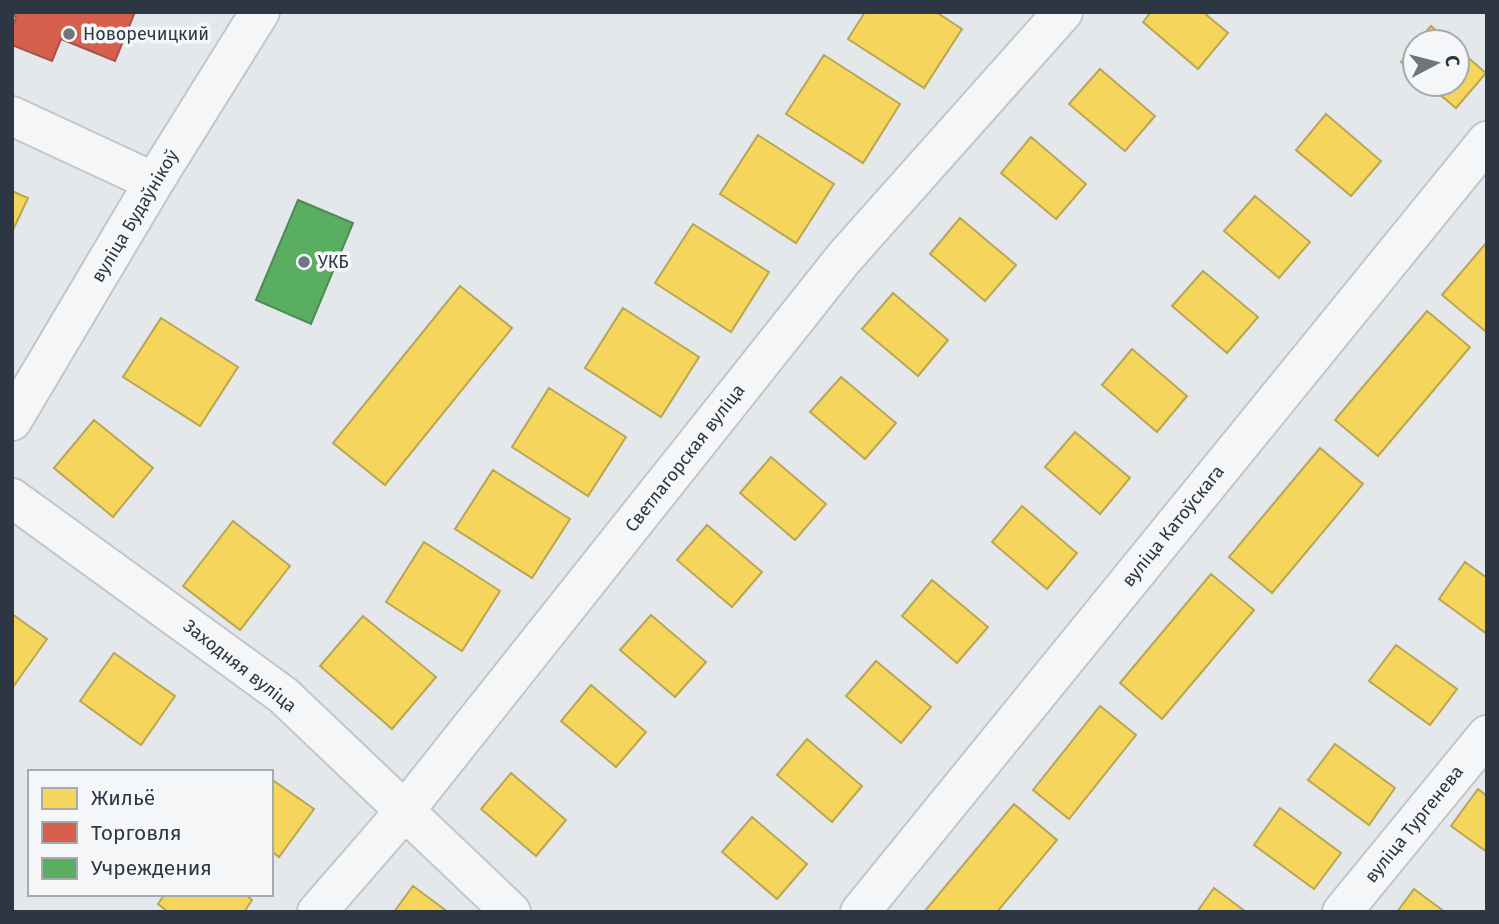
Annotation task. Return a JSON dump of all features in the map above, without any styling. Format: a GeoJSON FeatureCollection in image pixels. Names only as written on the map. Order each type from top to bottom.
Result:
{"type":"FeatureCollection","features":[{"type":"Feature","properties":{"kind":"street","name":"вуліца Будаўнікоў"},"geometry":{"type":"LineString","coordinates":[[12,422],[154,182],[260,12]]}},
{"type":"Feature","properties":{"kind":"street","name":"Светлагорская вуліца"},"geometry":{"type":"LineString","coordinates":[[317,912],[403,813],[844,258],[1063,12]]}},
{"type":"Feature","properties":{"kind":"street"},"geometry":{"type":"LineString","coordinates":[[12,115],[154,182]]}},
{"type":"Feature","properties":{"kind":"street","name":"вуліца Катоўскага"},"geometry":{"type":"LineString","coordinates":[[860,912],[1487,141]]}},
{"type":"Feature","properties":{"kind":"street","name":"Заходняя вуліца"},"geometry":{"type":"LineString","coordinates":[[12,498],[283,695],[403,813],[510,912]]}},
{"type":"Feature","properties":{"kind":"street","name":"вуліца Тургенева"},"geometry":{"type":"LineString","coordinates":[[1342,912],[1487,736]]}},
{"type":"Feature","properties":{"kind":"building: Жильё"},"geometry":{"type":"Polygon","coordinates":[[[865,12],[936,12],[962,29],[924,88],[848,39],[865,12]]]}},
{"type":"Feature","properties":{"kind":"building: Жильё"},"geometry":{"type":"Polygon","coordinates":[[[1151,12],[1203,12],[1228,33],[1198,69],[1143,22],[1151,12]]]}},
{"type":"Feature","properties":{"kind":"building: Жильё"},"geometry":{"type":"Polygon","coordinates":[[[824,55],[900,104],[863,163],[786,114],[824,55]]]}},
{"type":"Feature","properties":{"kind":"building: Жильё"},"geometry":{"type":"Polygon","coordinates":[[[1471,60],[1486,73],[1471,90],[1471,60]]]}},
{"type":"Feature","properties":{"kind":"building: Жильё"},"geometry":{"type":"Polygon","coordinates":[[[1100,69],[1155,116],[1125,151],[1069,104],[1100,69]]]}},
{"type":"Feature","properties":{"kind":"building: Жильё"},"geometry":{"type":"Polygon","coordinates":[[[1444,98],[1465,98],[1456,108],[1444,98]]]}},
{"type":"Feature","properties":{"kind":"building: Жильё"},"geometry":{"type":"Polygon","coordinates":[[[1326,114],[1381,161],[1351,196],[1296,150],[1326,114]]]}},
{"type":"Feature","properties":{"kind":"building: Жильё"},"geometry":{"type":"Polygon","coordinates":[[[758,135],[834,184],[796,243],[720,194],[758,135]]]}},
{"type":"Feature","properties":{"kind":"building: Жильё"},"geometry":{"type":"Polygon","coordinates":[[[1031,137],[1086,184],[1056,219],[1001,173],[1031,137]]]}},
{"type":"Feature","properties":{"kind":"building: Жильё"},"geometry":{"type":"Polygon","coordinates":[[[12,191],[28,198],[13,230],[12,230],[12,191]]]}},
{"type":"Feature","properties":{"kind":"building: Жильё"},"geometry":{"type":"Polygon","coordinates":[[[1255,196],[1310,242],[1279,278],[1224,231],[1255,196]]]}},
{"type":"Feature","properties":{"kind":"building: Жильё"},"geometry":{"type":"Polygon","coordinates":[[[960,218],[1016,265],[985,301],[930,254],[960,218]]]}},
{"type":"Feature","properties":{"kind":"building: Жильё"},"geometry":{"type":"Polygon","coordinates":[[[693,224],[769,272],[731,332],[655,283],[693,224]]]}},
{"type":"Feature","properties":{"kind":"building: Жильё"},"geometry":{"type":"Polygon","coordinates":[[[1487,242],[1487,329],[1485,331],[1442,295],[1487,242]]]}},
{"type":"Feature","properties":{"kind":"building: Жильё"},"geometry":{"type":"Polygon","coordinates":[[[1203,271],[1258,317],[1227,353],[1172,306],[1203,271]]]}},
{"type":"Feature","properties":{"kind":"building: Жильё"},"geometry":{"type":"Polygon","coordinates":[[[460,286],[512,328],[385,485],[333,443],[460,286]]]}},
{"type":"Feature","properties":{"kind":"building: Жильё"},"geometry":{"type":"Polygon","coordinates":[[[893,293],[948,340],[918,376],[862,329],[893,293]]]}},
{"type":"Feature","properties":{"kind":"building: Жильё"},"geometry":{"type":"Polygon","coordinates":[[[623,308],[699,357],[661,417],[585,368],[623,308]]]}},
{"type":"Feature","properties":{"kind":"building: Жильё"},"geometry":{"type":"Polygon","coordinates":[[[1427,311],[1470,347],[1378,456],[1335,420],[1427,311]]]}},
{"type":"Feature","properties":{"kind":"building: Жильё"},"geometry":{"type":"Polygon","coordinates":[[[161,318],[238,367],[200,426],[123,377],[161,318]]]}},
{"type":"Feature","properties":{"kind":"building: Жильё"},"geometry":{"type":"Polygon","coordinates":[[[1132,349],[1187,396],[1157,432],[1102,385],[1132,349]]]}},
{"type":"Feature","properties":{"kind":"building: Жильё"},"geometry":{"type":"Polygon","coordinates":[[[841,377],[896,423],[865,459],[810,412],[841,377]]]}},
{"type":"Feature","properties":{"kind":"building: Жильё"},"geometry":{"type":"Polygon","coordinates":[[[549,388],[626,437],[588,496],[512,447],[549,388]]]}},
{"type":"Feature","properties":{"kind":"building: Жильё"},"geometry":{"type":"Polygon","coordinates":[[[94,420],[153,468],[113,517],[54,468],[94,420]]]}},
{"type":"Feature","properties":{"kind":"building: Жильё"},"geometry":{"type":"Polygon","coordinates":[[[1075,432],[1130,478],[1100,514],[1045,467],[1075,432]]]}},
{"type":"Feature","properties":{"kind":"building: Жильё"},"geometry":{"type":"Polygon","coordinates":[[[1320,448],[1363,484],[1272,593],[1229,557],[1320,448]]]}},
{"type":"Feature","properties":{"kind":"building: Жильё"},"geometry":{"type":"Polygon","coordinates":[[[771,457],[826,504],[795,540],[740,493],[771,457]]]}},
{"type":"Feature","properties":{"kind":"building: Жильё"},"geometry":{"type":"Polygon","coordinates":[[[493,470],[570,519],[532,578],[455,529],[493,470]]]}},
{"type":"Feature","properties":{"kind":"building: Жильё"},"geometry":{"type":"Polygon","coordinates":[[[1022,506],[1077,553],[1047,589],[992,542],[1022,506]]]}},
{"type":"Feature","properties":{"kind":"building: Жильё"},"geometry":{"type":"Polygon","coordinates":[[[233,521],[290,566],[240,630],[183,586],[233,521]]]}},
{"type":"Feature","properties":{"kind":"building: Жильё"},"geometry":{"type":"Polygon","coordinates":[[[707,525],[762,572],[732,607],[677,560],[707,525]]]}},
{"type":"Feature","properties":{"kind":"building: Жильё"},"geometry":{"type":"Polygon","coordinates":[[[424,542],[500,591],[462,651],[386,602],[424,542]]]}},
{"type":"Feature","properties":{"kind":"building: Жильё"},"geometry":{"type":"Polygon","coordinates":[[[1465,562],[1487,578],[1487,634],[1439,599],[1465,562]]]}},
{"type":"Feature","properties":{"kind":"building: Жильё"},"geometry":{"type":"Polygon","coordinates":[[[1211,574],[1254,610],[1162,719],[1120,683],[1211,574]]]}},
{"type":"Feature","properties":{"kind":"building: Жильё"},"geometry":{"type":"Polygon","coordinates":[[[932,580],[988,627],[957,663],[902,616],[932,580]]]}},
{"type":"Feature","properties":{"kind":"building: Жильё"},"geometry":{"type":"Polygon","coordinates":[[[12,614],[47,639],[13,687],[12,686],[12,614]]]}},
{"type":"Feature","properties":{"kind":"building: Жильё"},"geometry":{"type":"Polygon","coordinates":[[[651,615],[706,662],[675,697],[620,650],[651,615]]]}},
{"type":"Feature","properties":{"kind":"building: Жильё"},"geometry":{"type":"Polygon","coordinates":[[[363,616],[436,677],[392,729],[320,666],[363,616]]]}},
{"type":"Feature","properties":{"kind":"building: Жильё"},"geometry":{"type":"Polygon","coordinates":[[[1396,645],[1457,689],[1430,725],[1369,681],[1396,645]]]}},
{"type":"Feature","properties":{"kind":"building: Жильё"},"geometry":{"type":"Polygon","coordinates":[[[114,653],[175,696],[141,745],[80,701],[114,653]]]}},
{"type":"Feature","properties":{"kind":"building: Жильё"},"geometry":{"type":"Polygon","coordinates":[[[876,661],[931,707],[901,743],[846,696],[876,661]]]}},
{"type":"Feature","properties":{"kind":"building: Жильё"},"geometry":{"type":"Polygon","coordinates":[[[591,685],[646,732],[616,767],[561,721],[591,685]]]}},
{"type":"Feature","properties":{"kind":"building: Жильё"},"geometry":{"type":"Polygon","coordinates":[[[1100,706],[1136,735],[1069,819],[1033,790],[1100,706]]]}},
{"type":"Feature","properties":{"kind":"building: Жильё"},"geometry":{"type":"Polygon","coordinates":[[[807,739],[862,786],[832,822],[777,775],[807,739]]]}},
{"type":"Feature","properties":{"kind":"building: Жильё"},"geometry":{"type":"Polygon","coordinates":[[[1335,744],[1395,788],[1369,825],[1308,780],[1335,744]]]}},
{"type":"Feature","properties":{"kind":"building: Жильё"},"geometry":{"type":"Polygon","coordinates":[[[511,773],[566,820],[536,856],[481,809],[511,773]]]}},
{"type":"Feature","properties":{"kind":"building: Жильё"},"geometry":{"type":"Polygon","coordinates":[[[273,780],[314,809],[279,857],[273,852],[273,780]]]}},
{"type":"Feature","properties":{"kind":"building: Жильё"},"geometry":{"type":"Polygon","coordinates":[[[1478,789],[1487,796],[1487,852],[1451,826],[1478,789]]]}},
{"type":"Feature","properties":{"kind":"building: Жильё"},"geometry":{"type":"Polygon","coordinates":[[[1014,804],[1057,840],[997,912],[924,912],[1014,804]]]}},
{"type":"Feature","properties":{"kind":"building: Жильё"},"geometry":{"type":"Polygon","coordinates":[[[1280,808],[1341,853],[1314,889],[1254,845],[1280,808]]]}},
{"type":"Feature","properties":{"kind":"building: Жильё"},"geometry":{"type":"Polygon","coordinates":[[[752,817],[807,864],[777,899],[722,852],[752,817]]]}},
{"type":"Feature","properties":{"kind":"building: Жильё"},"geometry":{"type":"Polygon","coordinates":[[[413,886],[448,912],[394,912],[413,886]]]}},
{"type":"Feature","properties":{"kind":"building: Жильё"},"geometry":{"type":"Polygon","coordinates":[[[1214,888],[1246,912],[1197,912],[1214,888]]]}},
{"type":"Feature","properties":{"kind":"building: Жильё"},"geometry":{"type":"Polygon","coordinates":[[[1414,889],[1445,912],[1397,912],[1414,889]]]}},
{"type":"Feature","properties":{"kind":"building: Жильё"},"geometry":{"type":"Polygon","coordinates":[[[164,896],[247,896],[252,900],[244,912],[168,912],[158,904],[164,896]]]}},
{"type":"Feature","properties":{"kind":"building: Торговля","name":"Новоречицкий"},"geometry":{"type":"Polygon","coordinates":[[[12,12],[135,12],[115,61],[61,39],[52,61],[12,45],[12,28],[16,18],[12,12]]]}},
{"type":"Feature","properties":{"kind":"building: Учреждения","name":"УКБ"},"geometry":{"type":"Polygon","coordinates":[[[298,200],[353,223],[311,324],[256,300],[298,200]]]}},
{"type":"Feature","properties":{"kind":"place","name":"Новоречицкий"},"geometry":{"type":"Point","coordinates":[69,34]}},
{"type":"Feature","properties":{"kind":"place","name":"УКБ"},"geometry":{"type":"Point","coordinates":[304,262]}}]}
